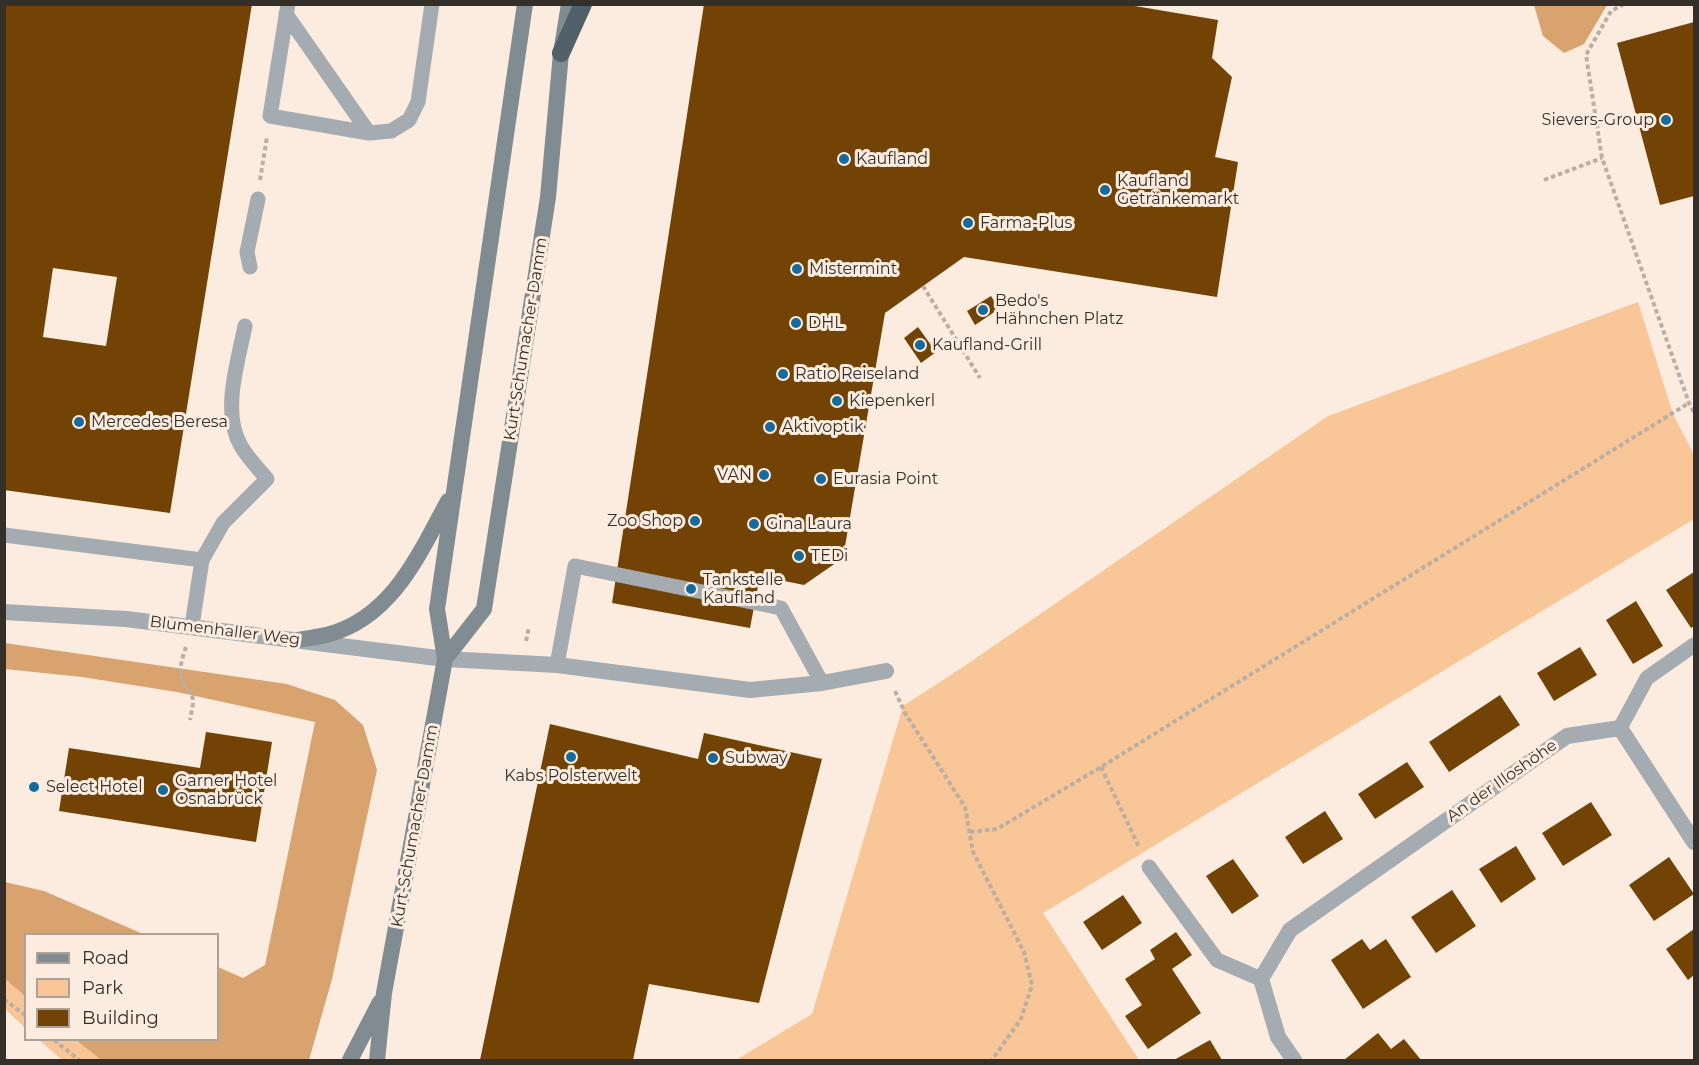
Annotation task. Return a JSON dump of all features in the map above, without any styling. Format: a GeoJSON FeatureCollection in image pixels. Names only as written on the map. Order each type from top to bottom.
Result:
{"type":"FeatureCollection","features":[{"type":"Feature","properties":{"kind":"highway"},"geometry":{"type":"LineString","coordinates":[[561,53],[583,4]]}},
{"type":"Feature","properties":{"kind":"main road","name":"Kurt-Schumacher-Damm"},"geometry":{"type":"LineString","coordinates":[[378,1060],[384,993],[446,659],[437,609],[525,4]]}},
{"type":"Feature","properties":{"kind":"main road","name":"Kurt-Schumacher-Damm"},"geometry":{"type":"LineString","coordinates":[[446,659],[484,609],[548,197],[561,53],[569,4]]}},
{"type":"Feature","properties":{"kind":"main road"},"geometry":{"type":"LineString","coordinates":[[298,640],[329,635],[357,623],[385,601],[410,571],[454,490]]}},
{"type":"Feature","properties":{"kind":"main road","name":"Kurt-Schumacher-Damm"},"geometry":{"type":"LineString","coordinates":[[351,1060],[384,993]]}},
{"type":"Feature","properties":{"kind":"street","name":"Blumenhaller Weg"},"geometry":{"type":"LineString","coordinates":[[4,612],[126,619],[446,659],[557,665],[750,690],[822,683],[886,671]]}},
{"type":"Feature","properties":{"kind":"street","name":"An der Illoshöhe"},"geometry":{"type":"LineString","coordinates":[[1261,979],[1290,930],[1429,832],[1567,736],[1620,728]]}},
{"type":"Feature","properties":{"kind":"street"},"geometry":{"type":"LineString","coordinates":[[1620,728],[1695,842]]}},
{"type":"Feature","properties":{"kind":"street"},"geometry":{"type":"LineString","coordinates":[[1261,979],[1278,1037],[1294,1060]]}},
{"type":"Feature","properties":{"kind":"lane"},"geometry":{"type":"LineString","coordinates":[[287,9],[270,116],[369,133],[391,131],[409,120],[417,102],[432,4]]}},
{"type":"Feature","properties":{"kind":"lane"},"geometry":{"type":"LineString","coordinates":[[287,9],[369,133]]}},
{"type":"Feature","properties":{"kind":"lane"},"geometry":{"type":"LineString","coordinates":[[250,267],[247,252],[258,199]]}},
{"type":"Feature","properties":{"kind":"lane"},"geometry":{"type":"LineString","coordinates":[[192,626],[202,560],[223,523],[267,479],[240,445],[232,424],[231,400],[245,326]]}},
{"type":"Feature","properties":{"kind":"lane"},"geometry":{"type":"LineString","coordinates":[[4,535],[202,560]]}},
{"type":"Feature","properties":{"kind":"lane"},"geometry":{"type":"LineString","coordinates":[[557,665],[575,566],[781,608],[822,683]]}},
{"type":"Feature","properties":{"kind":"lane"},"geometry":{"type":"LineString","coordinates":[[1620,728],[1647,678],[1695,645]]}},
{"type":"Feature","properties":{"kind":"lane"},"geometry":{"type":"LineString","coordinates":[[1149,867],[1217,960],[1261,979]]}},
{"type":"Feature","properties":{"kind":"path"},"geometry":{"type":"LineString","coordinates":[[1624,4],[1611,11],[1586,55],[1602,158],[1689,403],[1695,412]]}},
{"type":"Feature","properties":{"kind":"path"},"geometry":{"type":"LineString","coordinates":[[258,199],[270,116]]}},
{"type":"Feature","properties":{"kind":"path"},"geometry":{"type":"LineString","coordinates":[[1544,180],[1602,158]]}},
{"type":"Feature","properties":{"kind":"path"},"geometry":{"type":"LineString","coordinates":[[923,286],[980,378]]}},
{"type":"Feature","properties":{"kind":"path"},"geometry":{"type":"LineString","coordinates":[[970,832],[997,829],[1101,767],[1689,403]]}},
{"type":"Feature","properties":{"kind":"path"},"geometry":{"type":"LineString","coordinates":[[190,720],[194,700],[184,685],[181,665],[192,626]]}},
{"type":"Feature","properties":{"kind":"path"},"geometry":{"type":"LineString","coordinates":[[886,671],[905,713],[965,807],[973,852],[1024,952],[1032,985],[1021,1019],[992,1060]]}},
{"type":"Feature","properties":{"kind":"path"},"geometry":{"type":"LineString","coordinates":[[1101,767],[1149,867]]}},
{"type":"Feature","properties":{"kind":"path"},"geometry":{"type":"LineString","coordinates":[[4,999],[24,1014]]}},
{"type":"Feature","properties":{"kind":"path"},"geometry":{"type":"LineString","coordinates":[[55,1041],[79,1060]]}},
{"type":"Feature","properties":{"kind":"green space"},"geometry":{"type":"Polygon","coordinates":[[[1638,302],[1673,414],[1694,455],[1694,519],[1043,913],[1139,1060],[736,1060],[812,1014],[903,706],[1328,416],[1638,302]]]}},
{"type":"Feature","properties":{"kind":"green space"},"geometry":{"type":"Polygon","coordinates":[[[5,979],[24,995],[24,1027],[5,1009],[5,979]]]}},
{"type":"Feature","properties":{"kind":"green space"},"geometry":{"type":"Polygon","coordinates":[[[40,1041],[77,1041],[101,1060],[62,1060],[40,1041]]]}},
{"type":"Feature","properties":{"kind":"shaded area"},"geometry":{"type":"Polygon","coordinates":[[[1534,4],[1607,5],[1584,44],[1564,53],[1543,36],[1534,4]]]}},
{"type":"Feature","properties":{"kind":"shaded area"},"geometry":{"type":"Polygon","coordinates":[[[5,643],[287,684],[335,700],[363,725],[377,770],[332,979],[309,1060],[101,1060],[77,1041],[219,1041],[219,967],[243,978],[265,965],[315,722],[177,692],[82,677],[5,669],[5,643]]]}},
{"type":"Feature","properties":{"kind":"shaded area"},"geometry":{"type":"Polygon","coordinates":[[[5,882],[44,891],[141,933],[24,933],[24,995],[5,979],[5,882]]]}},
{"type":"Feature","properties":{"kind":"building"},"geometry":{"type":"Polygon","coordinates":[[[4,4],[252,4],[170,513],[4,490],[4,4]],[[53,268],[43,337],[106,346],[117,277],[53,268]]]}},
{"type":"Feature","properties":{"kind":"building"},"geometry":{"type":"Polygon","coordinates":[[[704,4],[1123,4],[1218,20],[1212,58],[1232,77],[1215,157],[1238,162],[1217,297],[964,257],[885,313],[843,558],[804,585],[760,576],[750,628],[612,603],[704,4]]]}},
{"type":"Feature","properties":{"kind":"building","name":"Sievers-Group"},"geometry":{"type":"Polygon","coordinates":[[[1694,22],[1694,196],[1660,205],[1617,43],[1694,22]]]}},
{"type":"Feature","properties":{"kind":"building","name":"Bedo's Hähnchen Platz"},"geometry":{"type":"Polygon","coordinates":[[[991,296],[999,309],[975,325],[967,311],[991,296]]]}},
{"type":"Feature","properties":{"kind":"building","name":"Kaufland-Grill"},"geometry":{"type":"Polygon","coordinates":[[[918,327],[936,352],[921,363],[904,338],[918,327]]]}},
{"type":"Feature","properties":{"kind":"building"},"geometry":{"type":"Polygon","coordinates":[[[1694,572],[1694,626],[1691,628],[1666,590],[1694,572]]]}},
{"type":"Feature","properties":{"kind":"building"},"geometry":{"type":"Polygon","coordinates":[[[1636,601],[1663,646],[1633,664],[1606,620],[1636,601]]]}},
{"type":"Feature","properties":{"kind":"building"},"geometry":{"type":"Polygon","coordinates":[[[1580,647],[1597,675],[1554,701],[1537,673],[1580,647]]]}},
{"type":"Feature","properties":{"kind":"building"},"geometry":{"type":"Polygon","coordinates":[[[1500,695],[1520,725],[1449,772],[1429,742],[1500,695]]]}},
{"type":"Feature","properties":{"kind":"building"},"geometry":{"type":"Polygon","coordinates":[[[550,724],[698,759],[704,733],[822,759],[759,1003],[649,984],[633,1060],[480,1060],[550,724]]]}},
{"type":"Feature","properties":{"kind":"building","name":"Garner Hotel Osnabrück"},"geometry":{"type":"Polygon","coordinates":[[[206,732],[272,742],[256,842],[59,811],[69,748],[200,768],[206,732]]]}},
{"type":"Feature","properties":{"kind":"building"},"geometry":{"type":"Polygon","coordinates":[[[1407,762],[1424,787],[1375,819],[1358,794],[1407,762]]]}},
{"type":"Feature","properties":{"kind":"building"},"geometry":{"type":"Polygon","coordinates":[[[1591,802],[1612,835],[1563,866],[1542,833],[1591,802]]]}},
{"type":"Feature","properties":{"kind":"building"},"geometry":{"type":"Polygon","coordinates":[[[1325,811],[1343,839],[1303,864],[1285,837],[1325,811]]]}},
{"type":"Feature","properties":{"kind":"building"},"geometry":{"type":"Polygon","coordinates":[[[1516,846],[1536,879],[1501,903],[1479,869],[1516,846]]]}},
{"type":"Feature","properties":{"kind":"building"},"geometry":{"type":"Polygon","coordinates":[[[1669,857],[1694,894],[1654,921],[1629,885],[1669,857]]]}},
{"type":"Feature","properties":{"kind":"building"},"geometry":{"type":"Polygon","coordinates":[[[1233,859],[1259,896],[1232,914],[1206,876],[1233,859]]]}},
{"type":"Feature","properties":{"kind":"building"},"geometry":{"type":"Polygon","coordinates":[[[1452,890],[1476,926],[1436,953],[1411,917],[1452,890]]]}},
{"type":"Feature","properties":{"kind":"building"},"geometry":{"type":"Polygon","coordinates":[[[1123,895],[1142,923],[1102,950],[1083,922],[1123,895]]]}},
{"type":"Feature","properties":{"kind":"building"},"geometry":{"type":"Polygon","coordinates":[[[1694,929],[1694,975],[1688,980],[1666,949],[1694,929]]]}},
{"type":"Feature","properties":{"kind":"building"},"geometry":{"type":"Polygon","coordinates":[[[1176,932],[1192,955],[1172,969],[1201,1013],[1148,1049],[1125,1016],[1142,1005],[1125,979],[1155,959],[1150,950],[1176,932]]]}},
{"type":"Feature","properties":{"kind":"building"},"geometry":{"type":"Polygon","coordinates":[[[1362,939],[1370,950],[1386,939],[1411,977],[1363,1009],[1331,960],[1362,939]]]}},
{"type":"Feature","properties":{"kind":"building"},"geometry":{"type":"Polygon","coordinates":[[[1378,1033],[1391,1049],[1404,1039],[1421,1060],[1344,1060],[1378,1033]]]}},
{"type":"Feature","properties":{"kind":"building"},"geometry":{"type":"Polygon","coordinates":[[[1210,1040],[1222,1060],[1174,1060],[1210,1040]]]}},
{"type":"Feature","properties":{"kind":"place","name":"Sievers-Group"},"geometry":{"type":"Point","coordinates":[1666,120]}},
{"type":"Feature","properties":{"kind":"place","name":"Kaufland"},"geometry":{"type":"Point","coordinates":[844,159]}},
{"type":"Feature","properties":{"kind":"place","name":"Kaufland Getränkemarkt"},"geometry":{"type":"Point","coordinates":[1105,190]}},
{"type":"Feature","properties":{"kind":"place","name":"Farma-Plus"},"geometry":{"type":"Point","coordinates":[968,223]}},
{"type":"Feature","properties":{"kind":"place","name":"Mistermint"},"geometry":{"type":"Point","coordinates":[797,269]}},
{"type":"Feature","properties":{"kind":"place","name":"Bedo's Hähnchen Platz"},"geometry":{"type":"Point","coordinates":[983,310]}},
{"type":"Feature","properties":{"kind":"place","name":"DHL"},"geometry":{"type":"Point","coordinates":[796,323]}},
{"type":"Feature","properties":{"kind":"place","name":"Kaufland-Grill"},"geometry":{"type":"Point","coordinates":[920,345]}},
{"type":"Feature","properties":{"kind":"place","name":"Ratio Reiseland"},"geometry":{"type":"Point","coordinates":[783,374]}},
{"type":"Feature","properties":{"kind":"place","name":"Kiepenkerl"},"geometry":{"type":"Point","coordinates":[837,401]}},
{"type":"Feature","properties":{"kind":"place","name":"Mercedes Beresa"},"geometry":{"type":"Point","coordinates":[79,422]}},
{"type":"Feature","properties":{"kind":"place","name":"Aktivoptik"},"geometry":{"type":"Point","coordinates":[770,427]}},
{"type":"Feature","properties":{"kind":"place","name":"VAN"},"geometry":{"type":"Point","coordinates":[764,475]}},
{"type":"Feature","properties":{"kind":"place","name":"Eurasia Point"},"geometry":{"type":"Point","coordinates":[821,479]}},
{"type":"Feature","properties":{"kind":"place","name":"Zoo Shop"},"geometry":{"type":"Point","coordinates":[695,521]}},
{"type":"Feature","properties":{"kind":"place","name":"Gina Laura"},"geometry":{"type":"Point","coordinates":[754,524]}},
{"type":"Feature","properties":{"kind":"place","name":"TEDi"},"geometry":{"type":"Point","coordinates":[799,556]}},
{"type":"Feature","properties":{"kind":"place","name":"Tankstelle Kaufland"},"geometry":{"type":"Point","coordinates":[691,589]}},
{"type":"Feature","properties":{"kind":"place","name":"Kabs Polsterwelt"},"geometry":{"type":"Point","coordinates":[571,757]}},
{"type":"Feature","properties":{"kind":"place","name":"Subway"},"geometry":{"type":"Point","coordinates":[713,758]}},
{"type":"Feature","properties":{"kind":"place","name":"Select Hotel"},"geometry":{"type":"Point","coordinates":[34,787]}},
{"type":"Feature","properties":{"kind":"place","name":"Garner Hotel Osnabrück"},"geometry":{"type":"Point","coordinates":[163,790]}}]}
